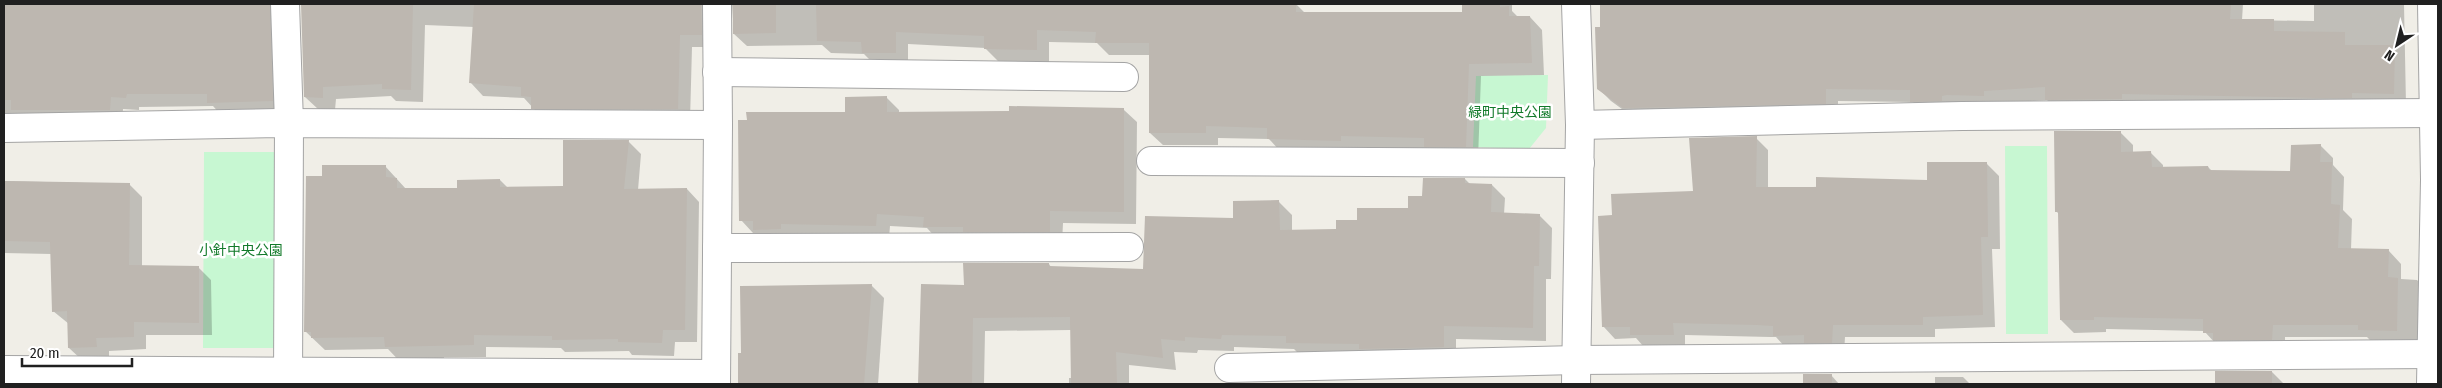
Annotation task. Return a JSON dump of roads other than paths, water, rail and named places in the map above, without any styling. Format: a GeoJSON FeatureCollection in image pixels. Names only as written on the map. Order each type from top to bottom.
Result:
{"type":"FeatureCollection","features":[{"type":"Feature","properties":{"kind":"street"},"geometry":{"type":"LineString","coordinates":[[285,4],[289,123],[288,378]]}},
{"type":"Feature","properties":{"kind":"street"},"geometry":{"type":"LineString","coordinates":[[4,370],[288,378],[716,379],[718,72],[716,4]]}},
{"type":"Feature","properties":{"kind":"street"},"geometry":{"type":"LineString","coordinates":[[1576,4],[1580,125],[1577,372]]}},
{"type":"Feature","properties":{"kind":"street"},"geometry":{"type":"LineString","coordinates":[[2432,4],[2437,180],[2432,384]]}},
{"type":"Feature","properties":{"kind":"street"},"geometry":{"type":"LineString","coordinates":[[718,72],[1124,77]]}},
{"type":"Feature","properties":{"kind":"street"},"geometry":{"type":"LineString","coordinates":[[1580,125],[1953,116],[2434,113]]}},
{"type":"Feature","properties":{"kind":"street"},"geometry":{"type":"LineString","coordinates":[[4,128],[289,123],[718,125]]}},
{"type":"Feature","properties":{"kind":"street"},"geometry":{"type":"LineString","coordinates":[[1152,161],[1580,163]]}},
{"type":"Feature","properties":{"kind":"street"},"geometry":{"type":"LineString","coordinates":[[717,248],[1129,247]]}},
{"type":"Feature","properties":{"kind":"street"},"geometry":{"type":"LineString","coordinates":[[1229,368],[1577,372],[2432,354]]}},
{"type":"Feature","properties":{"kind":"park label","name":"緑町中央公園"},"geometry":{"type":"Point","coordinates":[1510,112]}},
{"type":"Feature","properties":{"kind":"park label","name":"小針中央公園"},"geometry":{"type":"Point","coordinates":[241,250]}}]}
